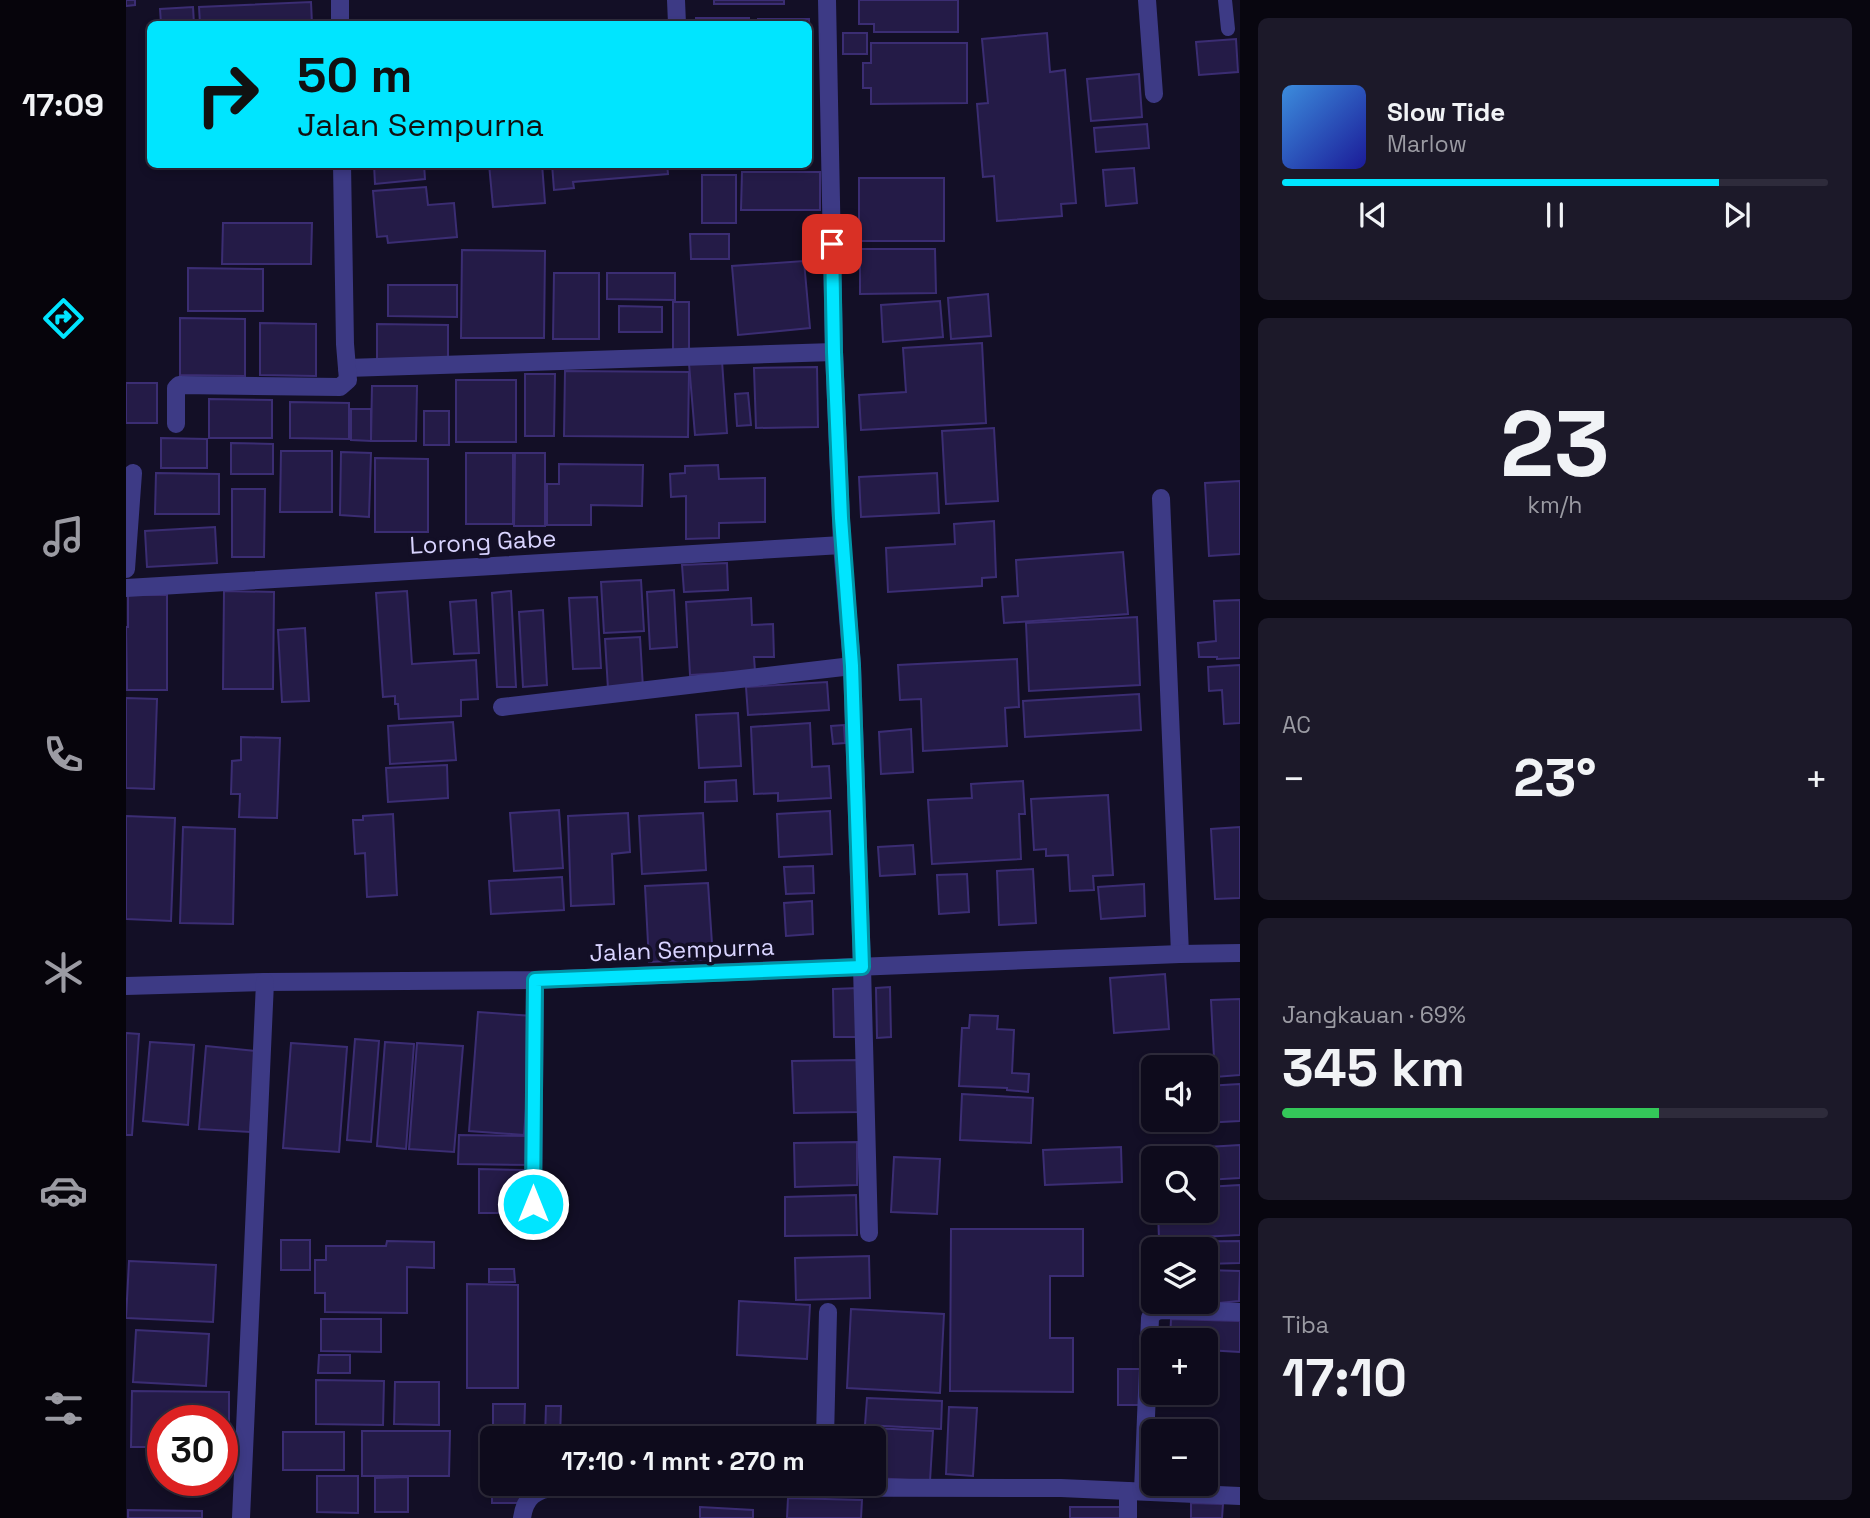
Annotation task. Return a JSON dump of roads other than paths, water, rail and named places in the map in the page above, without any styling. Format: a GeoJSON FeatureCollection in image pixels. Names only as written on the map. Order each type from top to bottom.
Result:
{"type":"FeatureCollection","features":[{"type":"Feature","properties":{"kind":"street"},"geometry":{"type":"LineString","coordinates":[[340,0],[340,21]]}},
{"type":"Feature","properties":{"kind":"street"},"geometry":{"type":"LineString","coordinates":[[676,0],[677,21]]}},
{"type":"Feature","properties":{"kind":"street"},"geometry":{"type":"LineString","coordinates":[[827,0],[834,352],[842,545],[852,666],[869,1233]]}},
{"type":"Feature","properties":{"kind":"street"},"geometry":{"type":"LineString","coordinates":[[1147,0],[1154,93]]}},
{"type":"Feature","properties":{"kind":"street"},"geometry":{"type":"LineString","coordinates":[[176,424],[176,388],[179,385],[340,387],[348,380],[342,168]]}},
{"type":"Feature","properties":{"kind":"street"},"geometry":{"type":"LineString","coordinates":[[347,368],[834,352]]}},
{"type":"Feature","properties":{"kind":"street"},"geometry":{"type":"LineString","coordinates":[[126,569],[133,473]]}},
{"type":"Feature","properties":{"kind":"street"},"geometry":{"type":"LineString","coordinates":[[1161,498],[1180,954]]}},
{"type":"Feature","properties":{"kind":"street","name":"Lorong Gabe"},"geometry":{"type":"LineString","coordinates":[[126,588],[842,545]]}},
{"type":"Feature","properties":{"kind":"street"},"geometry":{"type":"LineString","coordinates":[[502,707],[852,666]]}},
{"type":"Feature","properties":{"kind":"street","name":"Jalan Sempurna"},"geometry":{"type":"LineString","coordinates":[[126,986],[535,980],[1240,953]]}},
{"type":"Feature","properties":{"kind":"street"},"geometry":{"type":"LineString","coordinates":[[533,1204],[535,980]]}},
{"type":"Feature","properties":{"kind":"street"},"geometry":{"type":"LineString","coordinates":[[241,1518],[265,982]]}},
{"type":"Feature","properties":{"kind":"street"},"geometry":{"type":"LineString","coordinates":[[1128,1518],[1136,1491],[1152,1314],[1165,1310],[1240,1312]]}},
{"type":"Feature","properties":{"kind":"street"},"geometry":{"type":"LineString","coordinates":[[825,1426],[828,1312]]}},
{"type":"Feature","properties":{"kind":"street"},"geometry":{"type":"LineString","coordinates":[[886,1486],[1061,1488],[1240,1496]]}},
{"type":"Feature","properties":{"kind":"street"},"geometry":{"type":"LineString","coordinates":[[522,1518],[524,1507],[531,1496]]}},
{"type":"Feature","properties":{"kind":"lane"},"geometry":{"type":"LineString","coordinates":[[1225,0],[1228,29]]}}]}
